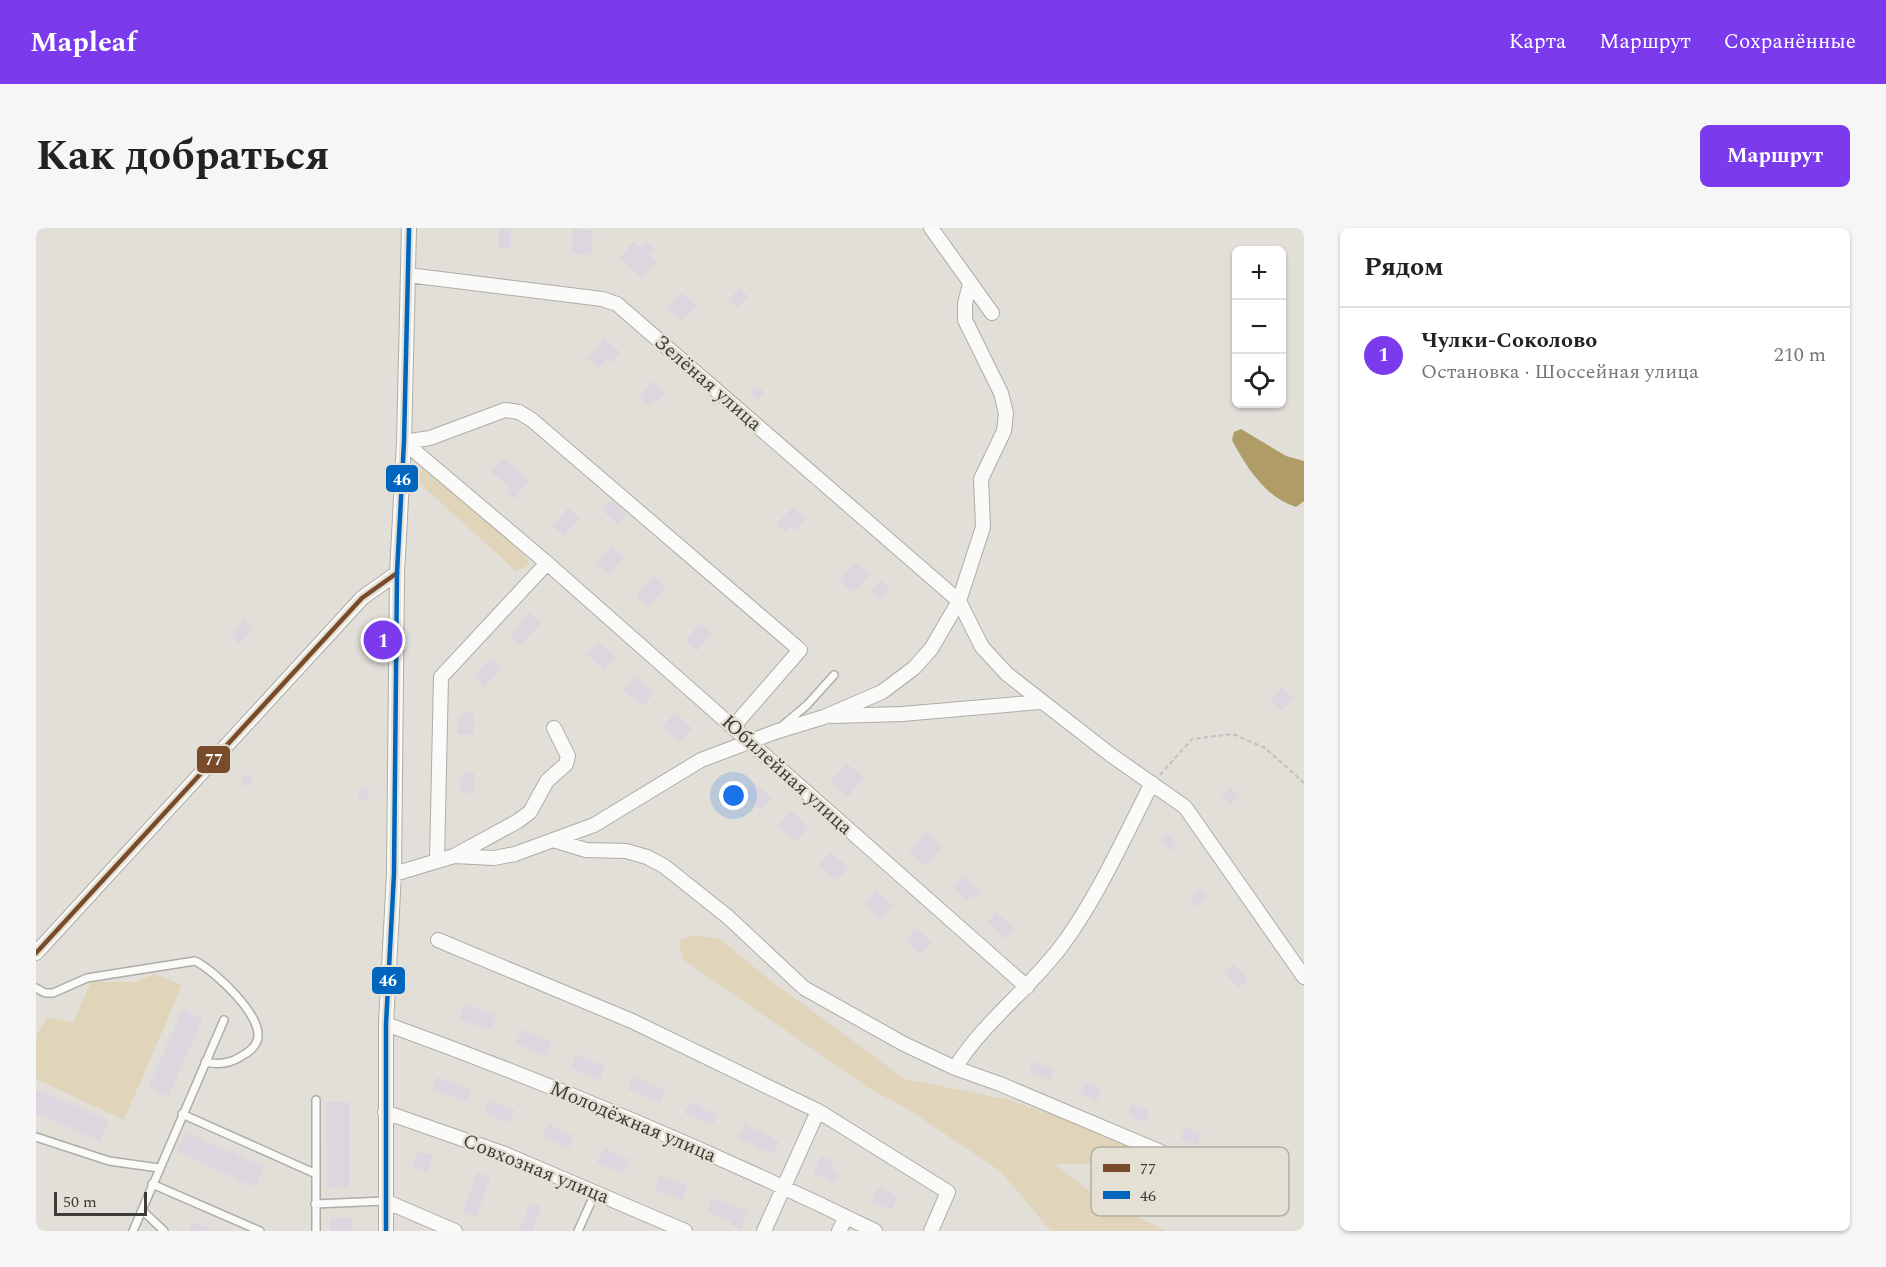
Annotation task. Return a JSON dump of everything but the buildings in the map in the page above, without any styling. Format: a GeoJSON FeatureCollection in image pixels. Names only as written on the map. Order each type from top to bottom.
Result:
{"type":"FeatureCollection","features":[{"type":"Feature","properties":{"kind":"street"},"geometry":{"type":"LineString","coordinates":[[386,1231],[386,1024],[394,874],[397,573],[404,442],[409,228]]}},
{"type":"Feature","properties":{"kind":"street"},"geometry":{"type":"LineString","coordinates":[[931,228],[992,313]]}},
{"type":"Feature","properties":{"kind":"street","name":"Зелёная улица"},"geometry":{"type":"LineString","coordinates":[[408,275],[602,299],[618,304],[959,601]]}},
{"type":"Feature","properties":{"kind":"street"},"geometry":{"type":"LineString","coordinates":[[394,874],[454,856],[494,858],[594,825],[701,760],[775,732],[824,717],[882,692],[914,668],[931,649],[959,601],[983,527],[981,479],[1004,430],[1006,413],[1001,393],[965,320],[965,304],[970,283]]}},
{"type":"Feature","properties":{"kind":"street"},"geometry":{"type":"LineString","coordinates":[[404,442],[430,438],[488,414],[505,410],[519,412],[532,420],[641,511],[801,650],[733,727]]}},
{"type":"Feature","properties":{"kind":"street","name":"Юбилейная улица"},"geometry":{"type":"LineString","coordinates":[[404,442],[547,563],[1027,987]]}},
{"type":"Feature","properties":{"kind":"street"},"geometry":{"type":"LineString","coordinates":[[437,860],[441,677],[547,563]]}},
{"type":"Feature","properties":{"kind":"street"},"geometry":{"type":"LineString","coordinates":[[36,953],[362,598],[397,573]]}},
{"type":"Feature","properties":{"kind":"street"},"geometry":{"type":"LineString","coordinates":[[959,601],[982,647],[1007,674],[1040,702],[1185,807],[1250,903],[1304,977]]}},
{"type":"Feature","properties":{"kind":"street"},"geometry":{"type":"LineString","coordinates":[[824,717],[902,714],[1040,702]]}},
{"type":"Feature","properties":{"kind":"street"},"geometry":{"type":"LineString","coordinates":[[454,856],[530,812],[547,781],[566,764],[568,756],[554,728]]}},
{"type":"Feature","properties":{"kind":"street"},"geometry":{"type":"LineString","coordinates":[[955,1068],[991,1021],[1027,987],[1063,944],[1110,864],[1152,783]]}},
{"type":"Feature","properties":{"kind":"street"},"geometry":{"type":"LineString","coordinates":[[553,840],[586,850],[626,851],[647,857],[664,866],[728,917],[804,988],[904,1044],[955,1068],[1149,1147]]}},
{"type":"Feature","properties":{"kind":"street"},"geometry":{"type":"LineString","coordinates":[[438,940],[632,1021],[818,1112],[948,1192],[931,1231]]}},
{"type":"Feature","properties":{"kind":"street","name":"Молодёжная улица"},"geometry":{"type":"LineString","coordinates":[[386,1024],[498,1064],[784,1186],[875,1231]]}},
{"type":"Feature","properties":{"kind":"street","name":"Совхозная улица"},"geometry":{"type":"LineString","coordinates":[[385,1112],[505,1154],[682,1231]]}},
{"type":"Feature","properties":{"kind":"street"},"geometry":{"type":"LineString","coordinates":[[764,1231],[818,1112]]}},
{"type":"Feature","properties":{"kind":"street"},"geometry":{"type":"LineString","coordinates":[[385,1201],[455,1231]]}},
{"type":"Feature","properties":{"kind":"street"},"geometry":{"type":"LineString","coordinates":[[839,1231],[846,1217]]}},
{"type":"Feature","properties":{"kind":"lane"},"geometry":{"type":"LineString","coordinates":[[775,732],[807,705],[834,675]]}},
{"type":"Feature","properties":{"kind":"lane"},"geometry":{"type":"LineString","coordinates":[[36,988],[45,993],[54,993],[87,978],[195,961],[210,968],[223,981],[257,1025],[257,1041],[249,1052],[233,1061],[217,1065],[205,1062]]}},
{"type":"Feature","properties":{"kind":"lane"},"geometry":{"type":"LineString","coordinates":[[133,1231],[224,1020]]}},
{"type":"Feature","properties":{"kind":"lane"},"geometry":{"type":"LineString","coordinates":[[316,1100],[314,1173],[316,1231]]}},
{"type":"Feature","properties":{"kind":"lane"},"geometry":{"type":"LineString","coordinates":[[182,1114],[314,1173]]}},
{"type":"Feature","properties":{"kind":"lane"},"geometry":{"type":"LineString","coordinates":[[36,1137],[109,1161],[159,1168]]}},
{"type":"Feature","properties":{"kind":"lane"},"geometry":{"type":"LineString","coordinates":[[152,1184],[260,1231]]}},
{"type":"Feature","properties":{"kind":"lane"},"geometry":{"type":"LineString","coordinates":[[578,1231],[595,1193]]}},
{"type":"Feature","properties":{"kind":"lane"},"geometry":{"type":"LineString","coordinates":[[315,1204],[385,1201]]}},
{"type":"Feature","properties":{"kind":"lane"},"geometry":{"type":"LineString","coordinates":[[142,1210],[164,1231]]}},
{"type":"Feature","properties":{"kind":"path"},"geometry":{"type":"LineString","coordinates":[[1152,783],[1192,739],[1233,734],[1265,748],[1304,783]]}},
{"type":"Feature","properties":{"kind":"shaded area"},"geometry":{"type":"Polygon","coordinates":[[[1241,429],[1286,456],[1304,461],[1304,501],[1296,507],[1285,503],[1275,497],[1258,480],[1232,440],[1234,432],[1241,429]]]}},
{"type":"Feature","properties":{"kind":"shaded area"},"geometry":{"type":"Polygon","coordinates":[[[424,466],[525,555],[529,562],[526,567],[516,571],[418,482],[417,475],[424,466]]]}},
{"type":"Feature","properties":{"kind":"shaded area"},"geometry":{"type":"Polygon","coordinates":[[[693,935],[720,939],[766,977],[905,1079],[1009,1100],[1136,1143],[1137,1147],[1091,1147],[1091,1164],[1054,1164],[1091,1192],[1091,1216],[1136,1216],[1167,1231],[1051,1231],[1000,1171],[906,1108],[872,1090],[682,959],[679,941],[693,935]]]}},
{"type":"Feature","properties":{"kind":"shaded area"},"geometry":{"type":"Polygon","coordinates":[[[155,974],[182,985],[124,1120],[36,1079],[36,1036],[47,1017],[73,1022],[91,982],[135,982],[155,974]]]}},
{"type":"Feature","properties":{"kind":"transit line","name":"46"},"geometry":{"type":"LineString","coordinates":[[386,1231],[386,1024],[394,874],[397,573],[404,442],[409,228]]}},
{"type":"Feature","properties":{"kind":"transit line","name":"77"},"geometry":{"type":"LineString","coordinates":[[36,953],[362,598],[397,573]]}},
{"type":"Feature","properties":{"kind":"place","name":"Чулки-Соколово"},"geometry":{"type":"Point","coordinates":[383,640]}}]}
